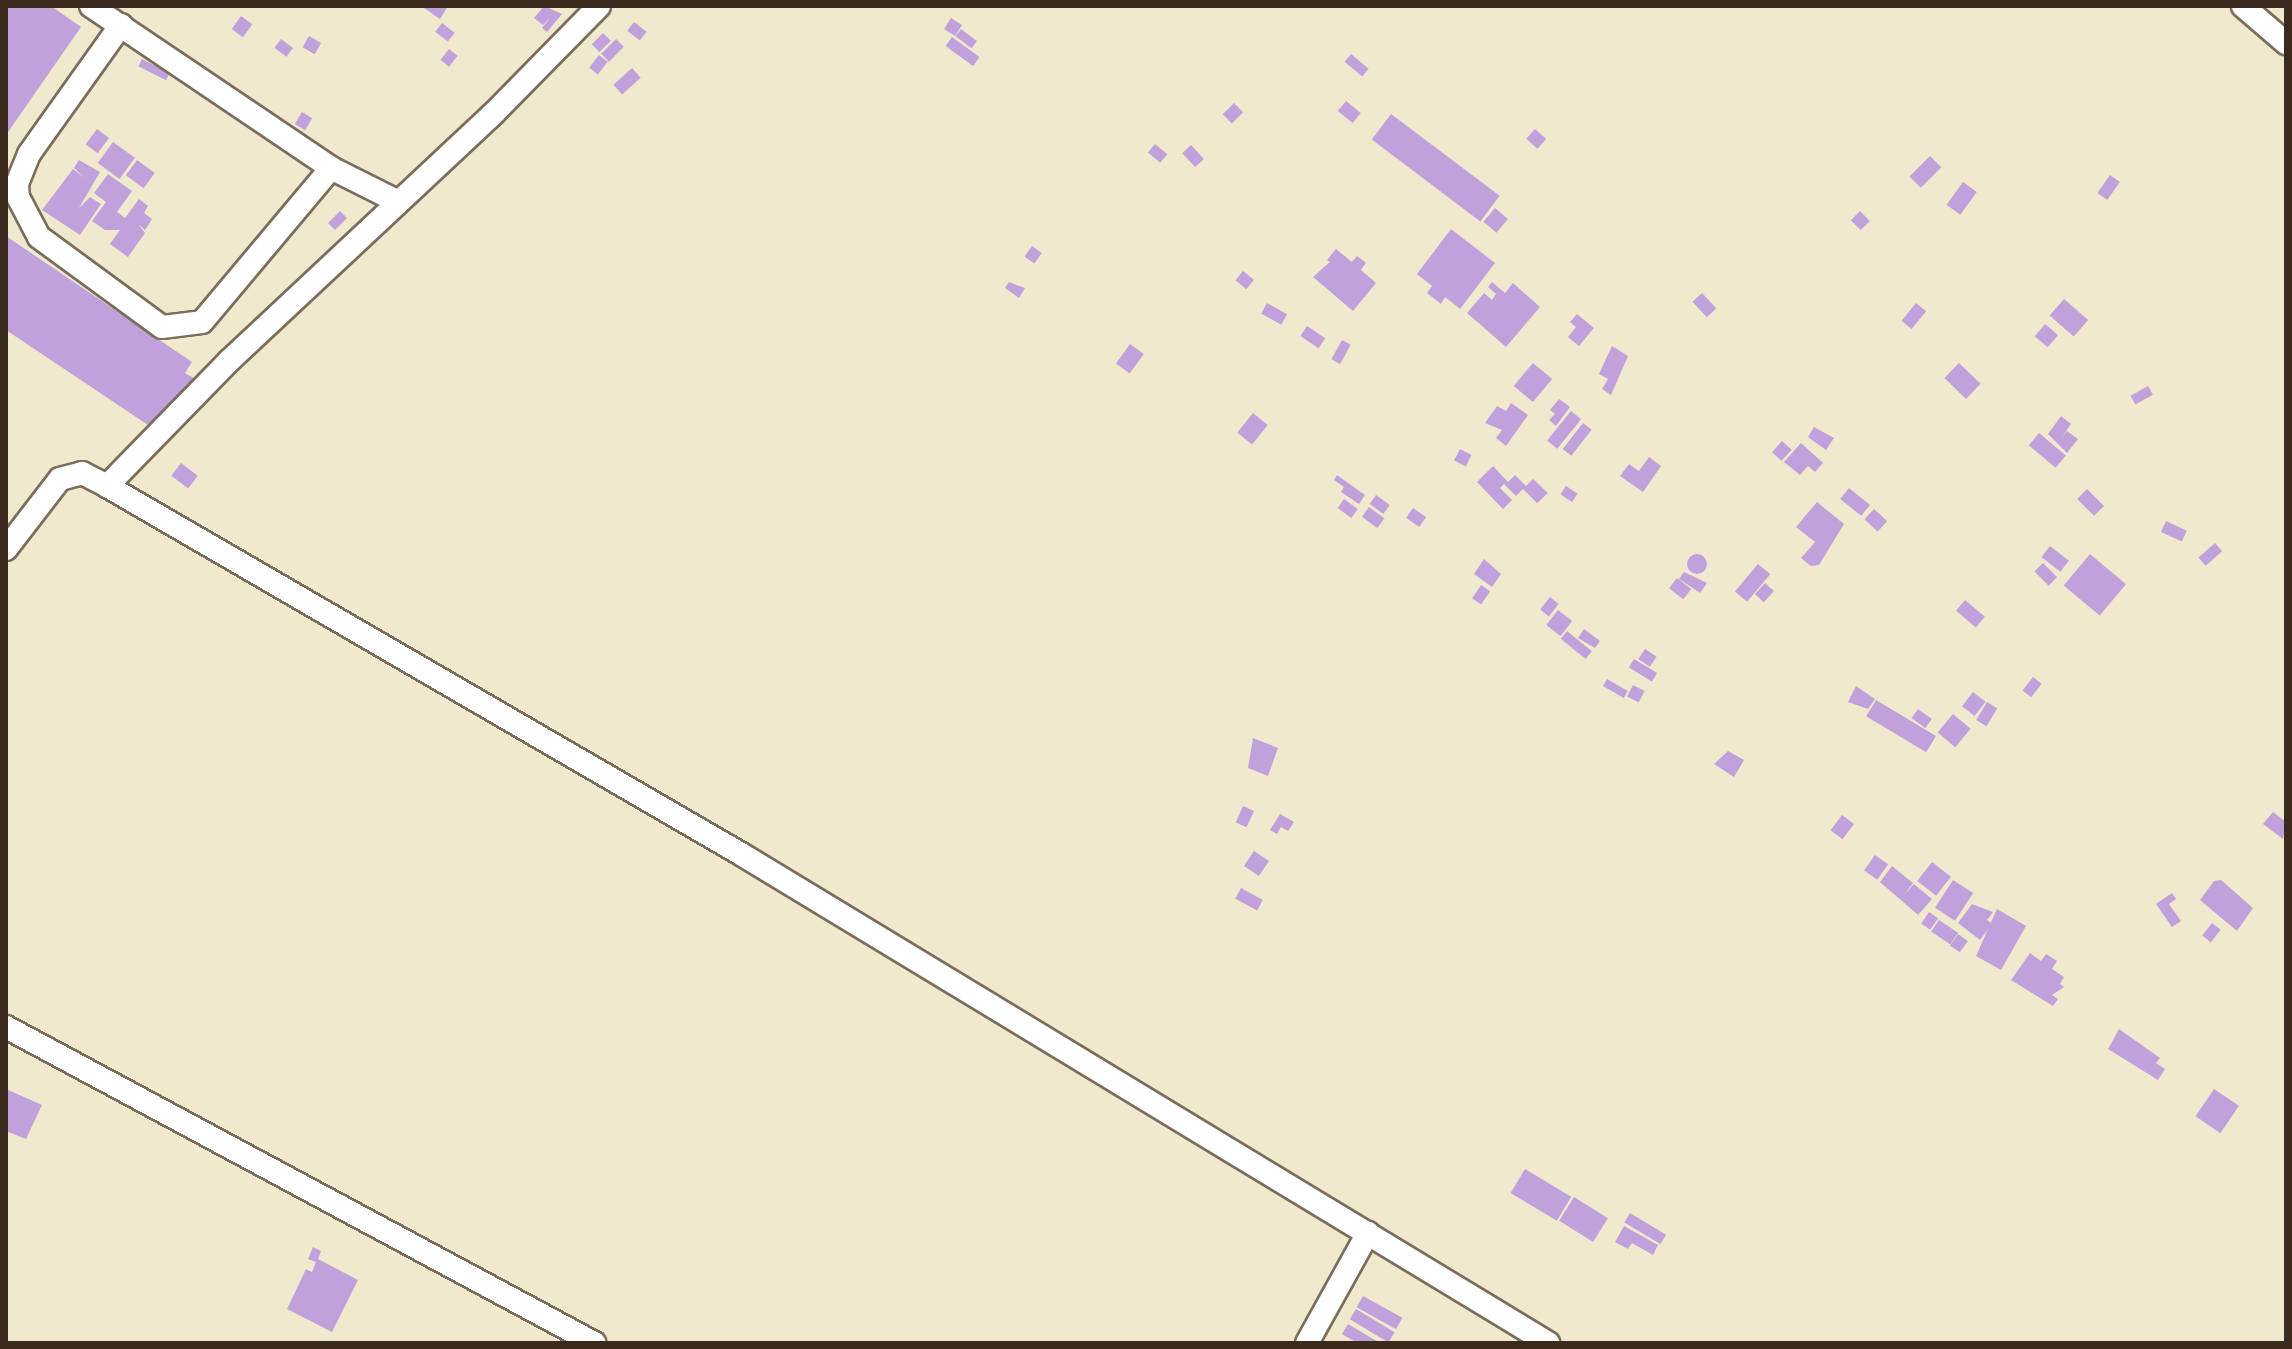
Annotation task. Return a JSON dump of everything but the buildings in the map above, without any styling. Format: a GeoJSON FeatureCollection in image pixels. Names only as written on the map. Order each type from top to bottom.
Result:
{"type":"FeatureCollection","features":[{"type":"Feature","properties":{"kind":"street"},"geometry":{"type":"LineString","coordinates":[[91,6],[331,168],[397,201]]}},
{"type":"Feature","properties":{"kind":"street"},"geometry":{"type":"LineString","coordinates":[[107,486],[397,201],[493,114],[599,6]]}},
{"type":"Feature","properties":{"kind":"street"},"geometry":{"type":"LineString","coordinates":[[2243,6],[2286,43]]}},
{"type":"Feature","properties":{"kind":"street"},"geometry":{"type":"LineString","coordinates":[[121,25],[29,154],[17,184],[18,197],[39,237],[162,327],[202,322],[331,168]]}},
{"type":"Feature","properties":{"kind":"street"},"geometry":{"type":"LineString","coordinates":[[6,549],[60,479],[82,473],[754,861],[1548,1343]]}},
{"type":"Feature","properties":{"kind":"street"},"geometry":{"type":"LineString","coordinates":[[6,1027],[594,1343]]}},
{"type":"Feature","properties":{"kind":"street"},"geometry":{"type":"LineString","coordinates":[[1307,1343],[1368,1233]]}}]}
